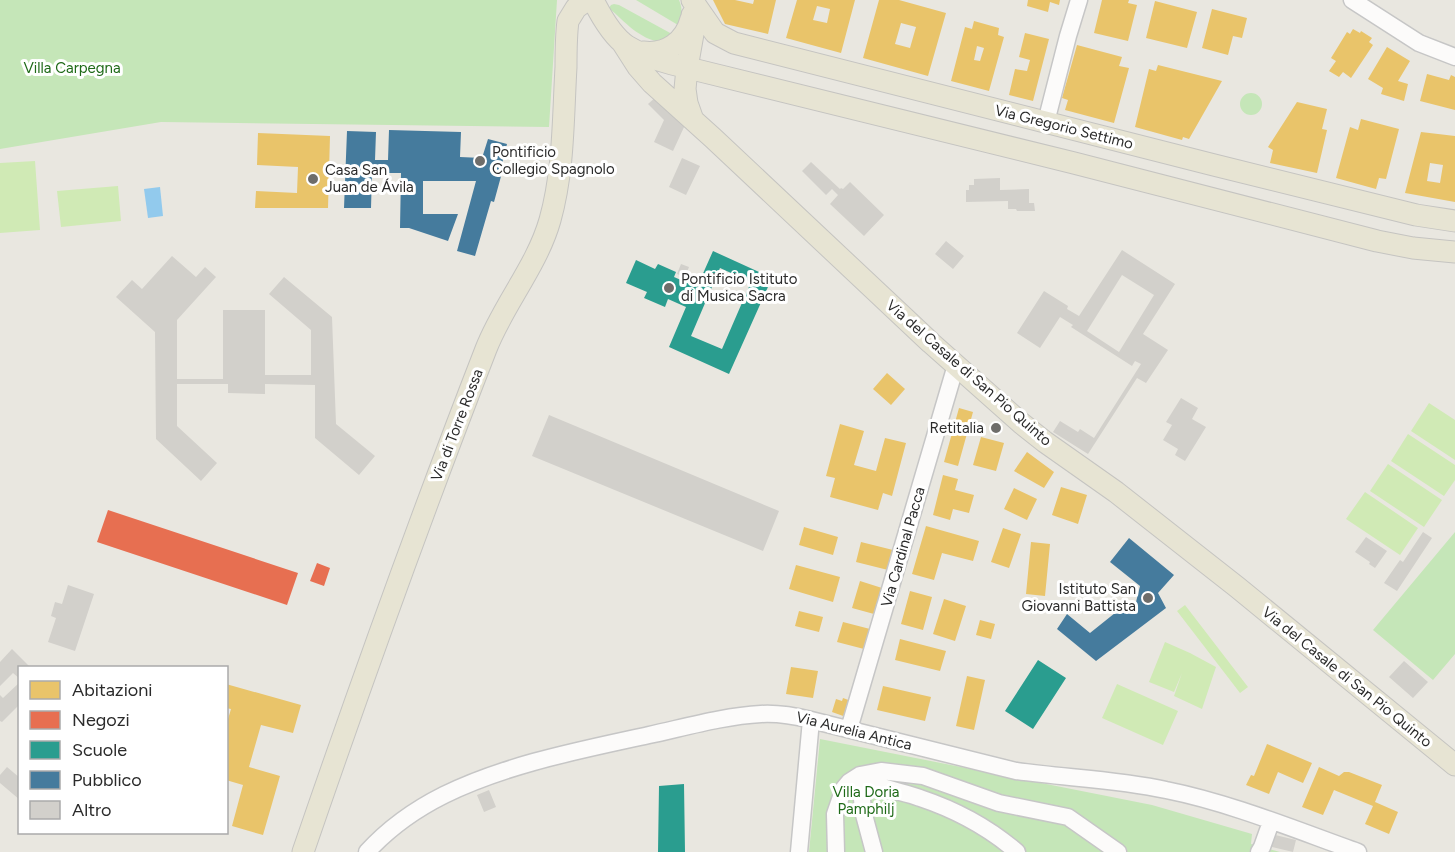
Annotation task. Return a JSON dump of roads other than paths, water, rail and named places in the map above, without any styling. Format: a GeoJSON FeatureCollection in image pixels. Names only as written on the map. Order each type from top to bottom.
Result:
{"type":"FeatureCollection","features":[{"type":"Feature","properties":{"kind":"main road","name":"Via di Torre Rossa"},"geometry":{"type":"LineString","coordinates":[[303,852],[412,542],[486,350],[500,318],[545,237],[561,162],[568,21],[576,8],[587,0]]}},
{"type":"Feature","properties":{"kind":"main road","name":"Via del Casale di San Pio Quinto"},"geometry":{"type":"LineString","coordinates":[[593,0],[610,28],[628,45],[632,58],[644,75],[931,343],[1035,435],[1116,492],[1455,765]]}},
{"type":"Feature","properties":{"kind":"main road"},"geometry":{"type":"LineString","coordinates":[[628,45],[640,52],[662,51],[675,45],[687,32],[691,5]]}},
{"type":"Feature","properties":{"kind":"main road"},"geometry":{"type":"LineString","coordinates":[[691,5],[693,34],[685,89],[693,120]]}},
{"type":"Feature","properties":{"kind":"main road","name":"Via Gregorio Settimo"},"geometry":{"type":"LineString","coordinates":[[691,5],[715,33],[734,43],[1214,165],[1401,211],[1455,221]]}},
{"type":"Feature","properties":{"kind":"main road"},"geometry":{"type":"LineString","coordinates":[[628,45],[661,61],[687,68],[1396,245],[1455,252]]}},
{"type":"Feature","properties":{"kind":"street"},"geometry":{"type":"LineString","coordinates":[[1046,122],[1073,15],[1079,0]]}},
{"type":"Feature","properties":{"kind":"street"},"geometry":{"type":"LineString","coordinates":[[1352,0],[1419,43],[1455,57]]}},
{"type":"Feature","properties":{"kind":"street","name":"Via Cardinal Pacca"},"geometry":{"type":"LineString","coordinates":[[849,729],[956,365]]}},
{"type":"Feature","properties":{"kind":"street","name":"Via Aurelia Antica"},"geometry":{"type":"LineString","coordinates":[[367,852],[396,825],[441,797],[476,781],[590,748],[733,718],[768,714],[811,720],[1016,771],[1128,782],[1164,789],[1201,798],[1358,852]]}},
{"type":"Feature","properties":{"kind":"street"},"geometry":{"type":"LineString","coordinates":[[799,852],[811,720]]}},
{"type":"Feature","properties":{"kind":"street"},"geometry":{"type":"LineString","coordinates":[[868,773],[863,811],[874,852]]}},
{"type":"Feature","properties":{"kind":"street"},"geometry":{"type":"LineString","coordinates":[[868,773],[878,786],[918,797],[952,810],[983,826],[1017,852]]}},
{"type":"Feature","properties":{"kind":"street"},"geometry":{"type":"LineString","coordinates":[[836,852],[835,814],[844,788],[849,782],[868,773],[923,776],[999,803],[1068,817],[1118,852]]}},
{"type":"Feature","properties":{"kind":"street"},"geometry":{"type":"LineString","coordinates":[[1259,852],[1271,822]]}},
{"type":"Feature","properties":{"kind":"water"},"geometry":{"type":"Polygon","coordinates":[[[160,187],[163,216],[148,218],[144,189],[160,187]]]}},
{"type":"Feature","properties":{"kind":"place","name":"Pontificio Collegio Spagnolo"},"geometry":{"type":"Point","coordinates":[480,161]}},
{"type":"Feature","properties":{"kind":"place","name":"Casa San Juan de Ávila"},"geometry":{"type":"Point","coordinates":[313,179]}},
{"type":"Feature","properties":{"kind":"place","name":"Pontificio Istituto di Musica Sacra"},"geometry":{"type":"Point","coordinates":[669,288]}},
{"type":"Feature","properties":{"kind":"place","name":"Retitalia"},"geometry":{"type":"Point","coordinates":[996,428]}},
{"type":"Feature","properties":{"kind":"place","name":"Istituto San Giovanni Battista"},"geometry":{"type":"Point","coordinates":[1148,598]}},
{"type":"Feature","properties":{"kind":"park label","name":"Villa Carpegna"},"geometry":{"type":"Point","coordinates":[72,68]}},
{"type":"Feature","properties":{"kind":"park label","name":"Villa Doria Pamphilj"},"geometry":{"type":"Point","coordinates":[866,800]}}]}
